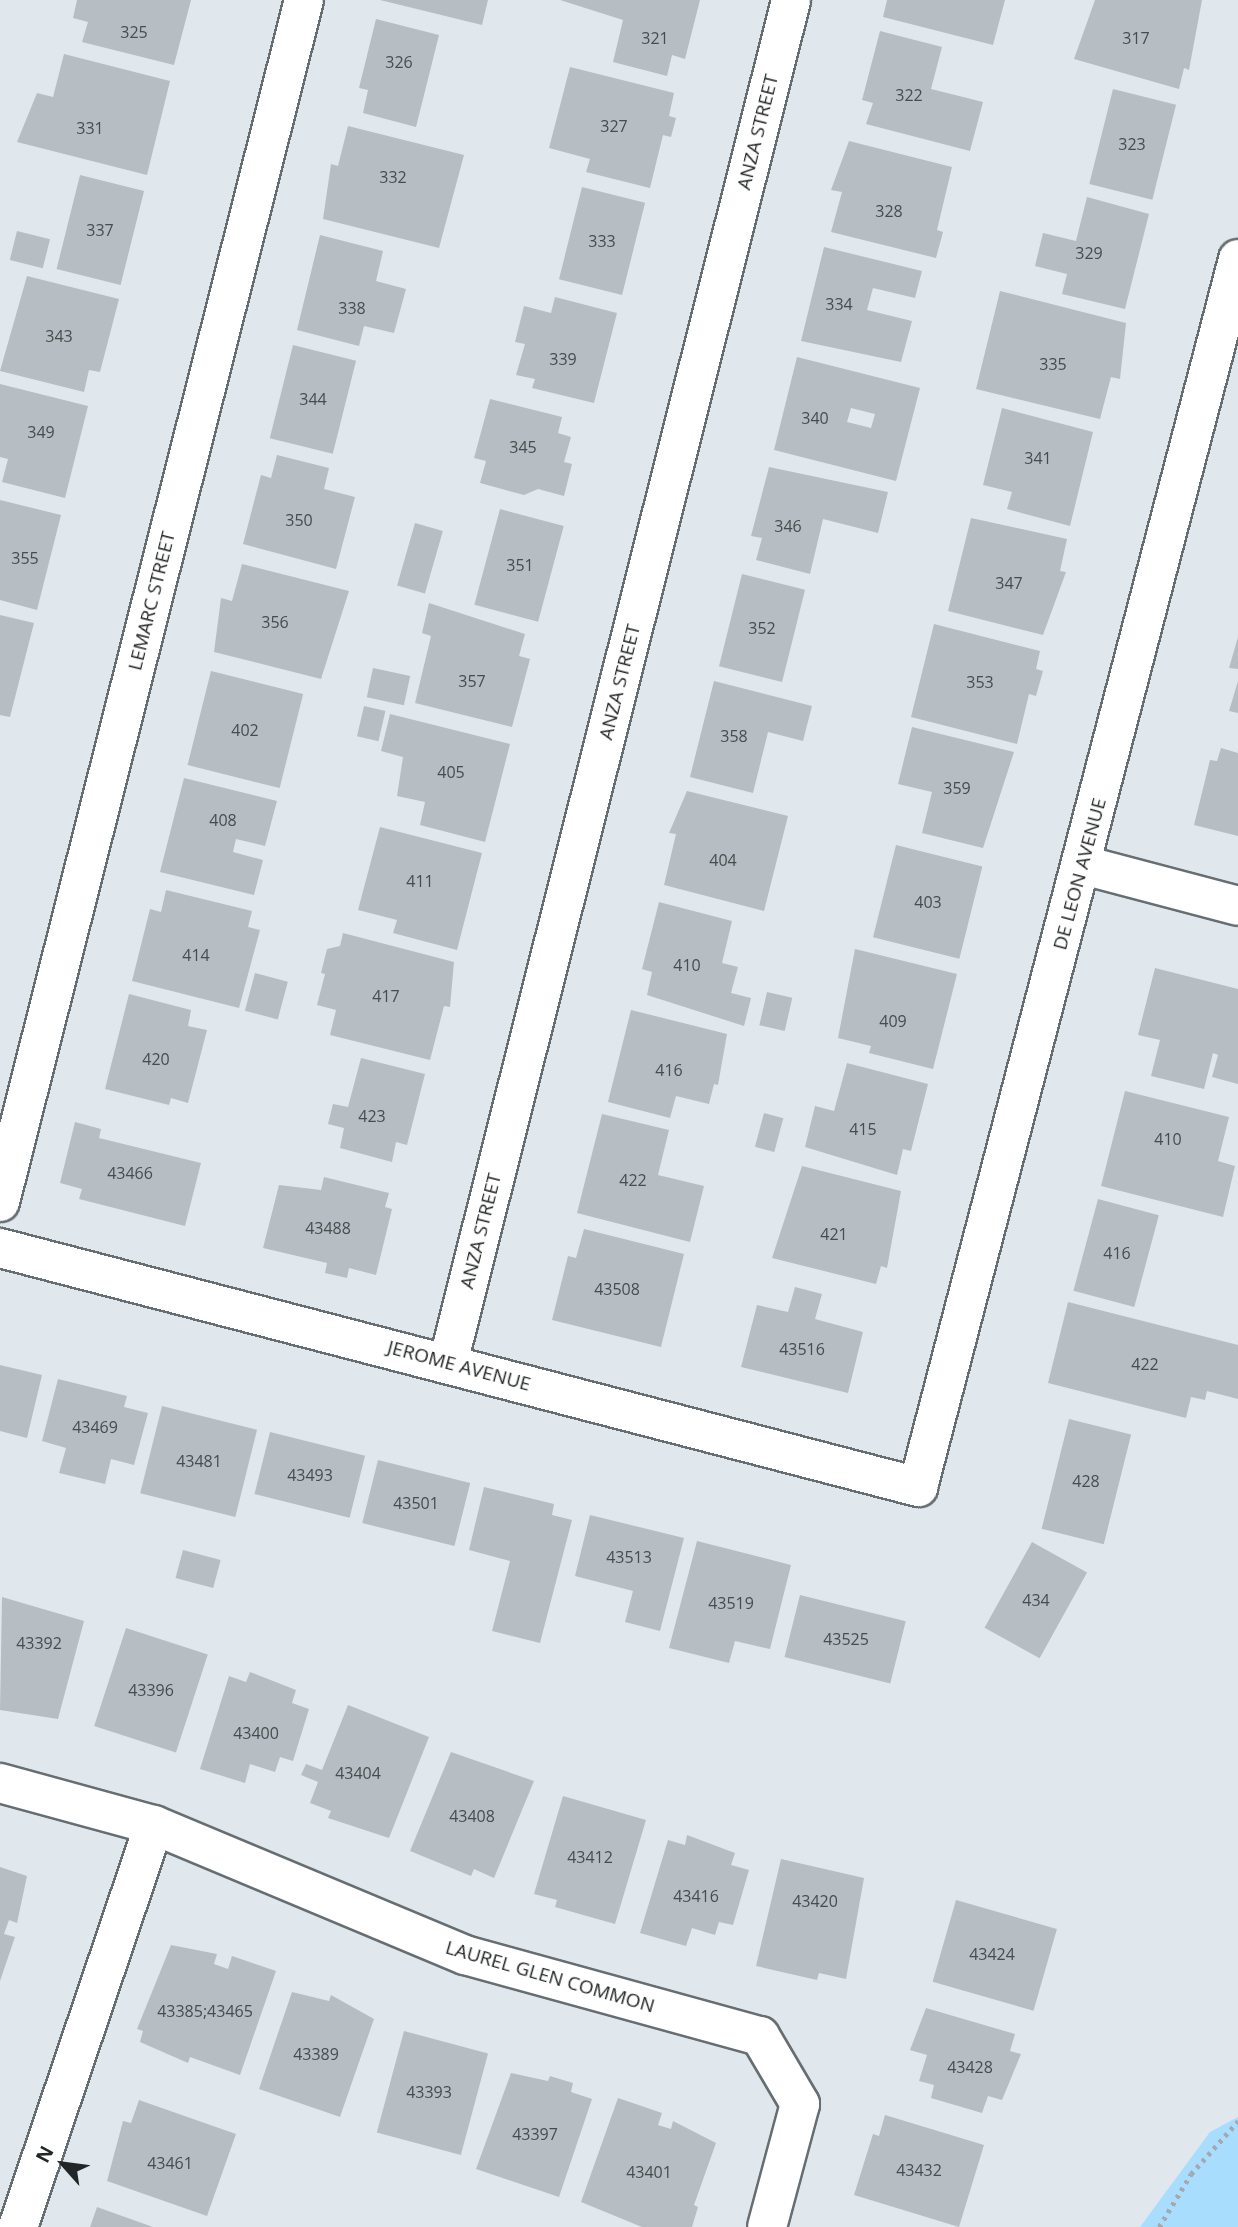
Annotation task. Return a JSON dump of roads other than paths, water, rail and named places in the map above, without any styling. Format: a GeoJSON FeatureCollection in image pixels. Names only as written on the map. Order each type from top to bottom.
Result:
{"type":"FeatureCollection","features":[{"type":"Feature","properties":{"kind":"street","name":"LEMARC STREET"},"geometry":{"type":"LineString","coordinates":[[0,1202],[304,0]]}},
{"type":"Feature","properties":{"kind":"street","name":"ANZA STREET"},"geometry":{"type":"LineString","coordinates":[[448,1363],[792,0]]}},
{"type":"Feature","properties":{"kind":"street","name":"DE LEON AVENUE"},"geometry":{"type":"LineString","coordinates":[[918,1487],[1083,864],[1238,259]]}},
{"type":"Feature","properties":{"kind":"street"},"geometry":{"type":"LineString","coordinates":[[1083,864],[1238,906]]}},
{"type":"Feature","properties":{"kind":"street","name":"JEROME AVENUE"},"geometry":{"type":"LineString","coordinates":[[0,1248],[918,1487]]}},
{"type":"Feature","properties":{"kind":"street","name":"LAUREL GLEN COMMON"},"geometry":{"type":"LineString","coordinates":[[0,1783],[155,1825],[465,1955],[760,2036],[800,2104],[767,2227]]}},
{"type":"Feature","properties":{"kind":"street"},"geometry":{"type":"LineString","coordinates":[[18,2227],[155,1825]]}}]}
